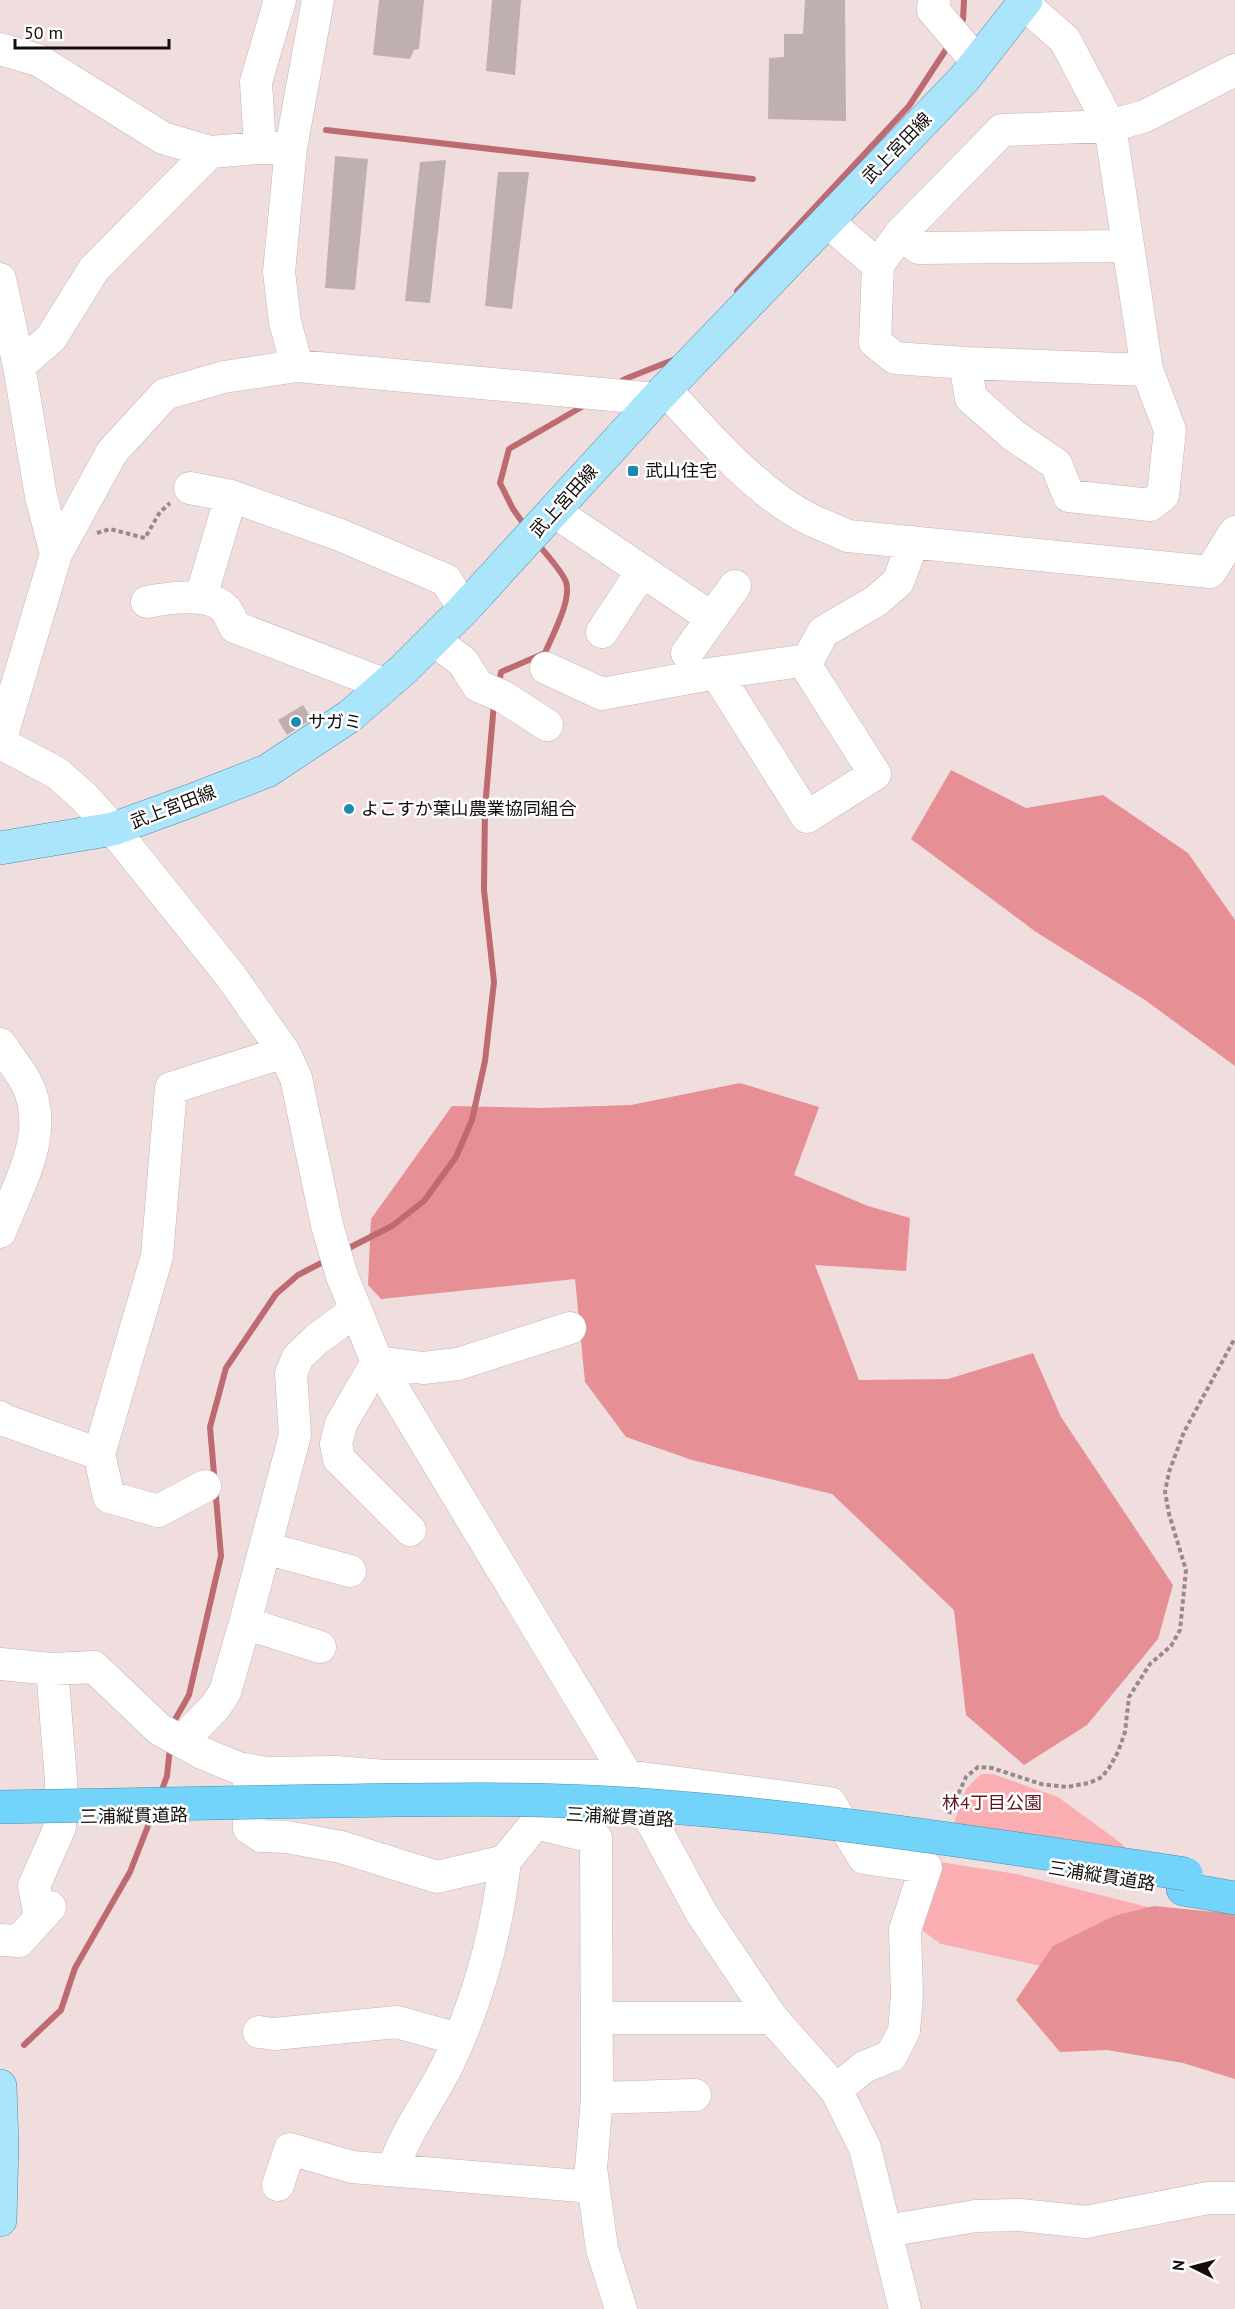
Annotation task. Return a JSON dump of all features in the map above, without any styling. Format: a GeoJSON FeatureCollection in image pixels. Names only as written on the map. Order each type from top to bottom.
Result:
{"type":"FeatureCollection","features":[{"type":"Feature","properties":{"kind":"highway","name":"三浦縦貫道路"},"geometry":{"type":"LineString","coordinates":[[0,1807],[529,1799],[720,1811],[908,1833],[1185,1881],[1235,1898]]}},
{"type":"Feature","properties":{"kind":"highway","name":"三浦縦貫道路"},"geometry":{"type":"LineString","coordinates":[[0,1819],[402,1812],[550,1814],[701,1821],[1185,1881],[1235,1881]]}},
{"type":"Feature","properties":{"kind":"main road","name":"武上宮田線"},"geometry":{"type":"LineString","coordinates":[[0,848],[113,830],[267,771],[350,716],[434,640],[464,609],[661,394],[977,62],[1025,2]]}},
{"type":"Feature","properties":{"kind":"main road"},"geometry":{"type":"LineString","coordinates":[[0,2086],[2,2144],[0,2220]]}},
{"type":"Feature","properties":{"kind":"street"},"geometry":{"type":"LineString","coordinates":[[260,148],[256,82],[280,0]]}},
{"type":"Feature","properties":{"kind":"street"},"geometry":{"type":"LineString","coordinates":[[297,366],[285,322],[279,273],[291,148],[318,0]]}},
{"type":"Feature","properties":{"kind":"street"},"geometry":{"type":"LineString","coordinates":[[934,0],[933,10],[977,62]]}},
{"type":"Feature","properties":{"kind":"street"},"geometry":{"type":"LineString","coordinates":[[965,363],[971,398],[1013,435],[1056,464],[1069,496],[1150,505],[1163,495],[1170,430],[1147,370],[1110,126],[1065,40],[1025,2]]}},
{"type":"Feature","properties":{"kind":"street"},"geometry":{"type":"LineString","coordinates":[[0,49],[39,60],[162,138],[210,152],[291,148]]}},
{"type":"Feature","properties":{"kind":"street"},"geometry":{"type":"LineString","coordinates":[[1147,370],[895,358],[875,342],[878,265],[900,234],[1002,130],[1110,126],[1145,116],[1235,70]]}},
{"type":"Feature","properties":{"kind":"street"},"geometry":{"type":"LineString","coordinates":[[19,366],[51,338],[93,269],[210,152]]}},
{"type":"Feature","properties":{"kind":"street"},"geometry":{"type":"LineString","coordinates":[[828,220],[878,265]]}},
{"type":"Feature","properties":{"kind":"street"},"geometry":{"type":"LineString","coordinates":[[900,234],[920,248],[1128,246]]}},
{"type":"Feature","properties":{"kind":"street"},"geometry":{"type":"LineString","coordinates":[[0,279],[19,366],[41,496],[58,550]]}},
{"type":"Feature","properties":{"kind":"street"},"geometry":{"type":"LineString","coordinates":[[905,2309],[865,2148],[836,2090],[772,2018],[702,1914],[627,1776],[377,1362],[342,1276],[327,1225],[296,1078],[284,1052],[230,975],[84,797],[57,773],[0,742],[58,550],[112,452],[165,394],[224,377],[297,366],[661,394],[764,489],[808,518],[848,536],[1210,572],[1235,532]]}},
{"type":"Feature","properties":{"kind":"street"},"geometry":{"type":"LineString","coordinates":[[190,488],[231,496],[340,535],[446,580],[464,609]]}},
{"type":"Feature","properties":{"kind":"street"},"geometry":{"type":"LineString","coordinates":[[201,597],[231,496]]}},
{"type":"Feature","properties":{"kind":"street"},"geometry":{"type":"LineString","coordinates":[[540,528],[642,571],[712,618]]}},
{"type":"Feature","properties":{"kind":"street"},"geometry":{"type":"LineString","coordinates":[[546,668],[602,694],[716,673],[808,660],[823,632],[876,601],[898,582],[914,542]]}},
{"type":"Feature","properties":{"kind":"street"},"geometry":{"type":"LineString","coordinates":[[602,632],[642,571]]}},
{"type":"Feature","properties":{"kind":"street"},"geometry":{"type":"LineString","coordinates":[[687,653],[735,586]]}},
{"type":"Feature","properties":{"kind":"street"},"geometry":{"type":"LineString","coordinates":[[147,602],[172,597],[201,597],[225,608],[235,627],[386,685]]}},
{"type":"Feature","properties":{"kind":"street"},"geometry":{"type":"LineString","coordinates":[[434,640],[463,662],[490,691],[547,725]]}},
{"type":"Feature","properties":{"kind":"street"},"geometry":{"type":"LineString","coordinates":[[716,673],[807,817],[874,774],[803,661]]}},
{"type":"Feature","properties":{"kind":"street"},"geometry":{"type":"LineString","coordinates":[[0,1044],[26,1083],[34,1106],[37,1125],[34,1145],[0,1232]]}},
{"type":"Feature","properties":{"kind":"street"},"geometry":{"type":"LineString","coordinates":[[205,1486],[158,1510],[109,1497],[99,1454],[158,1256],[171,1088],[284,1052]]}},
{"type":"Feature","properties":{"kind":"street"},"geometry":{"type":"LineString","coordinates":[[182,1741],[215,1707],[225,1692],[295,1435],[291,1374],[298,1357],[304,1351],[355,1311]]}},
{"type":"Feature","properties":{"kind":"street"},"geometry":{"type":"LineString","coordinates":[[377,1362],[423,1368],[458,1365],[570,1328]]}},
{"type":"Feature","properties":{"kind":"street"},"geometry":{"type":"LineString","coordinates":[[377,1362],[341,1424],[336,1444],[339,1459],[410,1530]]}},
{"type":"Feature","properties":{"kind":"street"},"geometry":{"type":"LineString","coordinates":[[0,1417],[99,1454]]}},
{"type":"Feature","properties":{"kind":"street"},"geometry":{"type":"LineString","coordinates":[[265,1548],[350,1571]]}},
{"type":"Feature","properties":{"kind":"street"},"geometry":{"type":"LineString","coordinates":[[245,1623],[320,1647]]}},
{"type":"Feature","properties":{"kind":"street"},"geometry":{"type":"LineString","coordinates":[[0,1664],[52,1669],[94,1667],[159,1729],[211,1757],[249,1770],[267,1773],[335,1772],[387,1776],[548,1778],[627,1776],[830,1803],[864,1858],[926,1867],[905,1930],[908,1995],[904,2031],[891,2056],[864,2067],[836,2090]]}},
{"type":"Feature","properties":{"kind":"street"},"geometry":{"type":"LineString","coordinates":[[0,1940],[19,1941],[45,1912],[34,1886],[60,1827],[61,1780],[52,1669]]}},
{"type":"Feature","properties":{"kind":"street"},"geometry":{"type":"LineString","coordinates":[[249,1770],[249,1828],[261,1836],[287,1837],[341,1847],[437,1877],[505,1861]]}},
{"type":"Feature","properties":{"kind":"street"},"geometry":{"type":"LineString","coordinates":[[393,2170],[399,2150],[447,2065],[458,2039],[477,1990],[501,1900],[505,1861],[536,1823],[548,1778]]}},
{"type":"Feature","properties":{"kind":"street"},"geometry":{"type":"LineString","coordinates":[[536,1823],[596,1838],[597,2098],[591,2168],[602,2248],[621,2309]]}},
{"type":"Feature","properties":{"kind":"street"},"geometry":{"type":"LineString","coordinates":[[597,2018],[772,2018]]}},
{"type":"Feature","properties":{"kind":"street"},"geometry":{"type":"LineString","coordinates":[[259,2032],[274,2034],[397,2022],[458,2039]]}},
{"type":"Feature","properties":{"kind":"street"},"geometry":{"type":"LineString","coordinates":[[597,2098],[695,2095]]}},
{"type":"Feature","properties":{"kind":"street"},"geometry":{"type":"LineString","coordinates":[[278,2185],[290,2149],[352,2167],[593,2187]]}},
{"type":"Feature","properties":{"kind":"street"},"geometry":{"type":"LineString","coordinates":[[886,2231],[976,2216],[1020,2215],[1086,2222],[1208,2198],[1235,2198]]}},
{"type":"Feature","properties":{"kind":"path"},"geometry":{"type":"LineString","coordinates":[[58,550],[110,529],[145,538],[160,512],[190,488]]}},
{"type":"Feature","properties":{"kind":"path"},"geometry":{"type":"LineString","coordinates":[[945,1824],[966,1777],[978,1767],[992,1768],[1041,1784],[1067,1787],[1089,1783],[1102,1777],[1109,1768],[1125,1732],[1129,1697],[1150,1664],[1171,1646],[1180,1630],[1186,1570],[1168,1514],[1165,1492],[1169,1472],[1184,1432],[1235,1338]]}},
{"type":"Feature","properties":{"kind":"green space","name":"林4丁目公園"},"geometry":{"type":"Polygon","coordinates":[[[981,1774],[993,1774],[1058,1797],[1121,1843],[1128,1851],[953,1825],[966,1789],[981,1774]]]}},
{"type":"Feature","properties":{"kind":"green space"},"geometry":{"type":"Polygon","coordinates":[[[940,1862],[1017,1874],[1152,1908],[1050,1968],[941,1944],[920,1929],[940,1862]]]}},
{"type":"Feature","properties":{"kind":"shaded area"},"geometry":{"type":"Polygon","coordinates":[[[951,770],[1026,808],[1103,795],[1188,853],[1235,920],[1235,1066],[1145,1000],[1036,932],[911,839],[951,770]]]}},
{"type":"Feature","properties":{"kind":"shaded area"},"geometry":{"type":"Polygon","coordinates":[[[740,1083],[819,1107],[794,1175],[868,1206],[910,1218],[906,1271],[815,1265],[859,1380],[948,1379],[1033,1353],[1061,1417],[1173,1585],[1158,1639],[1087,1725],[1024,1765],[966,1715],[954,1610],[832,1494],[692,1460],[626,1437],[585,1382],[575,1279],[381,1299],[368,1285],[371,1219],[452,1106],[540,1108],[631,1105],[740,1083]]]}},
{"type":"Feature","properties":{"kind":"shaded area"},"geometry":{"type":"Polygon","coordinates":[[[1154,1906],[1235,1914],[1235,2079],[1183,2063],[1107,2050],[1060,2052],[1016,2000],[1053,1946],[1114,1916],[1154,1906]]]}},
{"type":"Feature","properties":{"kind":"building"},"geometry":{"type":"Polygon","coordinates":[[[379,0],[424,0],[419,49],[414,50],[410,59],[373,55],[379,0]]]}},
{"type":"Feature","properties":{"kind":"building"},"geometry":{"type":"Polygon","coordinates":[[[492,0],[521,0],[515,75],[486,71],[492,0]]]}},
{"type":"Feature","properties":{"kind":"building"},"geometry":{"type":"Polygon","coordinates":[[[805,0],[845,0],[846,121],[768,119],[769,58],[784,57],[784,34],[803,34],[805,0]]]}},
{"type":"Feature","properties":{"kind":"building"},"geometry":{"type":"Polygon","coordinates":[[[335,156],[368,159],[355,290],[325,288],[335,156]]]}},
{"type":"Feature","properties":{"kind":"building"},"geometry":{"type":"Polygon","coordinates":[[[446,160],[430,303],[405,301],[420,162],[446,160]]]}},
{"type":"Feature","properties":{"kind":"building"},"geometry":{"type":"Polygon","coordinates":[[[498,172],[529,172],[512,309],[485,306],[498,172]]]}},
{"type":"Feature","properties":{"kind":"building","name":"サガミ"},"geometry":{"type":"Polygon","coordinates":[[[303,705],[312,719],[287,735],[278,720],[303,705]]]}},
{"type":"Feature","properties":{"kind":"waterway"},"geometry":{"type":"LineString","coordinates":[[960,25],[963,20],[964,0]]}},
{"type":"Feature","properties":{"kind":"waterway"},"geometry":{"type":"LineString","coordinates":[[737,291],[909,106],[949,45]]}},
{"type":"Feature","properties":{"kind":"waterway"},"geometry":{"type":"LineString","coordinates":[[326,130],[753,179]]}},
{"type":"Feature","properties":{"kind":"waterway"},"geometry":{"type":"LineString","coordinates":[[616,384],[673,360]]}},
{"type":"Feature","properties":{"kind":"waterway"},"geometry":{"type":"LineString","coordinates":[[525,526],[513,509],[500,483],[509,449],[585,405]]}},
{"type":"Feature","properties":{"kind":"waterway"},"geometry":{"type":"LineString","coordinates":[[499,684],[501,672],[545,653],[564,608],[566,582],[538,544]]}},
{"type":"Feature","properties":{"kind":"waterway"},"geometry":{"type":"LineString","coordinates":[[343,1251],[392,1226],[424,1201],[456,1157],[472,1120],[485,1061],[494,982],[484,890],[485,808],[494,703]]}},
{"type":"Feature","properties":{"kind":"waterway"},"geometry":{"type":"LineString","coordinates":[[172,1725],[189,1695],[221,1556],[210,1427],[226,1368],[276,1294],[298,1275],[329,1259]]}},
{"type":"Feature","properties":{"kind":"waterway"},"geometry":{"type":"LineString","coordinates":[[160,1795],[167,1776],[170,1747]]}},
{"type":"Feature","properties":{"kind":"waterway"},"geometry":{"type":"LineString","coordinates":[[24,2045],[61,2010],[75,1968],[130,1872],[153,1813]]}},
{"type":"Feature","properties":{"kind":"place","name":"武山住宅"},"geometry":{"type":"Point","coordinates":[633,471]}},
{"type":"Feature","properties":{"kind":"place","name":"サガミ"},"geometry":{"type":"Point","coordinates":[296,722]}},
{"type":"Feature","properties":{"kind":"place","name":"よこすか葉山農業協同組合"},"geometry":{"type":"Point","coordinates":[349,809]}}]}
